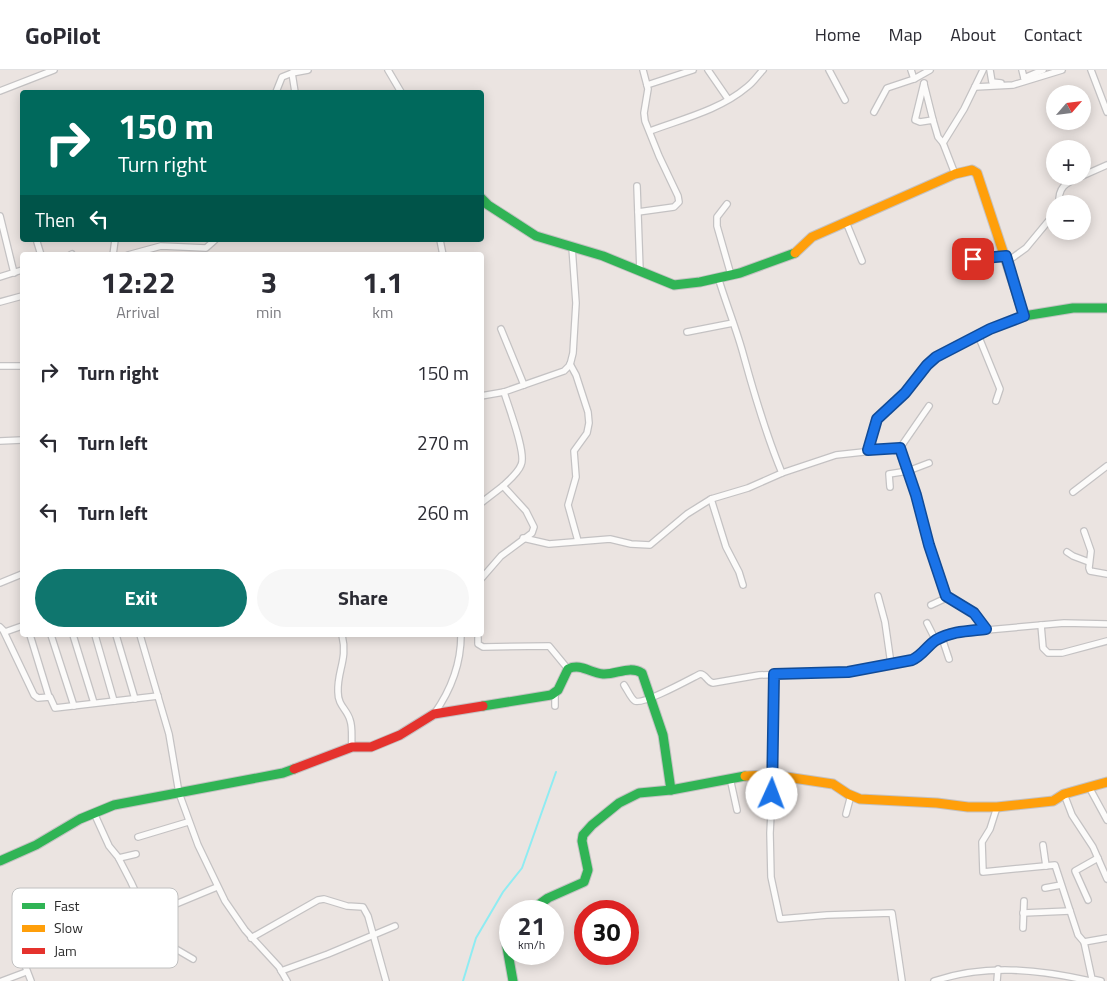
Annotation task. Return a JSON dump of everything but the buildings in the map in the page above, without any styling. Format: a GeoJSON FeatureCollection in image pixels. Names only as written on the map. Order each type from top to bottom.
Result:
{"type":"FeatureCollection","features":[{"type":"Feature","properties":{"kind":"street"},"geometry":{"type":"LineString","coordinates":[[1,89],[54,70]]}},
{"type":"Feature","properties":{"kind":"street"},"geometry":{"type":"LineString","coordinates":[[277,90],[282,77],[308,70]]}},
{"type":"Feature","properties":{"kind":"street"},"geometry":{"type":"LineString","coordinates":[[388,70],[400,90]]}},
{"type":"Feature","properties":{"kind":"street"},"geometry":{"type":"LineString","coordinates":[[638,212],[674,207],[679,202],[645,121],[647,85],[642,70]]}},
{"type":"Feature","properties":{"kind":"street"},"geometry":{"type":"LineString","coordinates":[[647,85],[693,70]]}},
{"type":"Feature","properties":{"kind":"street"},"geometry":{"type":"LineString","coordinates":[[708,70],[728,99]]}},
{"type":"Feature","properties":{"kind":"street"},"geometry":{"type":"LineString","coordinates":[[650,131],[703,112],[728,99],[747,88],[763,70]]}},
{"type":"Feature","properties":{"kind":"street"},"geometry":{"type":"LineString","coordinates":[[829,70],[845,100]]}},
{"type":"Feature","properties":{"kind":"street"},"geometry":{"type":"LineString","coordinates":[[911,70],[914,79]]}},
{"type":"Feature","properties":{"kind":"street"},"geometry":{"type":"LineString","coordinates":[[874,112],[887,88],[914,79],[930,70]]}},
{"type":"Feature","properties":{"kind":"street"},"geometry":{"type":"LineString","coordinates":[[943,143],[964,109],[982,70]]}},
{"type":"Feature","properties":{"kind":"street"},"geometry":{"type":"LineString","coordinates":[[990,70],[992,82],[1008,83],[1043,70]]}},
{"type":"Feature","properties":{"kind":"street"},"geometry":{"type":"LineString","coordinates":[[1022,70],[1024,78]]}},
{"type":"Feature","properties":{"kind":"street"},"geometry":{"type":"LineString","coordinates":[[975,87],[1013,85],[1062,70]]}},
{"type":"Feature","properties":{"kind":"street"},"geometry":{"type":"LineString","coordinates":[[1091,70],[1107,112]]}},
{"type":"Feature","properties":{"kind":"street"},"geometry":{"type":"LineString","coordinates":[[292,73],[295,90]]}},
{"type":"Feature","properties":{"kind":"street"},"geometry":{"type":"LineString","coordinates":[[923,74],[938,137],[943,143],[955,174]]}},
{"type":"Feature","properties":{"kind":"street"},"geometry":{"type":"LineString","coordinates":[[924,83],[916,120],[920,122],[933,120]]}},
{"type":"Feature","properties":{"kind":"street"},"geometry":{"type":"LineString","coordinates":[[1091,172],[1107,165]]}},
{"type":"Feature","properties":{"kind":"street"},"geometry":{"type":"LineString","coordinates":[[484,204],[536,236],[603,256],[674,285],[700,282],[731,274],[798,252],[812,237],[955,174],[972,170],[977,172],[1007,258],[1024,316]]}},
{"type":"Feature","properties":{"kind":"street"},"geometry":{"type":"LineString","coordinates":[[1058,195],[1065,185]]}},
{"type":"Feature","properties":{"kind":"street"},"geometry":{"type":"LineString","coordinates":[[637,186],[640,271]]}},
{"type":"Feature","properties":{"kind":"street"},"geometry":{"type":"LineString","coordinates":[[727,204],[717,217],[717,226],[731,274]]}},
{"type":"Feature","properties":{"kind":"street"},"geometry":{"type":"LineString","coordinates":[[0,216],[14,272]]}},
{"type":"Feature","properties":{"kind":"street"},"geometry":{"type":"LineString","coordinates":[[846,222],[862,261]]}},
{"type":"Feature","properties":{"kind":"street"},"geometry":{"type":"LineString","coordinates":[[957,261],[1007,258],[1026,248],[1046,224]]}},
{"type":"Feature","properties":{"kind":"street"},"geometry":{"type":"LineString","coordinates":[[139,252],[161,246],[206,248],[213,242]]}},
{"type":"Feature","properties":{"kind":"street"},"geometry":{"type":"LineString","coordinates":[[484,395],[504,392],[564,371],[570,364],[573,353],[576,303],[572,248]]}},
{"type":"Feature","properties":{"kind":"street"},"geometry":{"type":"LineString","coordinates":[[0,277],[20,270]]}},
{"type":"Feature","properties":{"kind":"street"},"geometry":{"type":"LineString","coordinates":[[718,277],[744,356],[759,413],[782,473]]}},
{"type":"Feature","properties":{"kind":"street"},"geometry":{"type":"LineString","coordinates":[[0,302],[20,297]]}},
{"type":"Feature","properties":{"kind":"street"},"geometry":{"type":"LineString","coordinates":[[868,450],[877,419],[905,393],[927,365],[936,357],[978,335],[1024,316],[1073,308],[1107,308]]}},
{"type":"Feature","properties":{"kind":"street"},"geometry":{"type":"LineString","coordinates":[[687,332],[733,323]]}},
{"type":"Feature","properties":{"kind":"street"},"geometry":{"type":"LineString","coordinates":[[501,329],[524,385]]}},
{"type":"Feature","properties":{"kind":"street"},"geometry":{"type":"LineString","coordinates":[[978,335],[1000,389],[996,401]]}},
{"type":"Feature","properties":{"kind":"street"},"geometry":{"type":"LineString","coordinates":[[570,364],[576,375],[588,412],[589,423],[587,433],[574,451],[576,477],[568,505],[578,541]]}},
{"type":"Feature","properties":{"kind":"street"},"geometry":{"type":"LineString","coordinates":[[0,366],[20,366]]}},
{"type":"Feature","properties":{"kind":"street"},"geometry":{"type":"LineString","coordinates":[[484,501],[503,486],[521,466],[523,459],[522,449],[504,392]]}},
{"type":"Feature","properties":{"kind":"street"},"geometry":{"type":"LineString","coordinates":[[900,448],[929,406]]}},
{"type":"Feature","properties":{"kind":"street"},"geometry":{"type":"LineString","coordinates":[[0,442],[20,440]]}},
{"type":"Feature","properties":{"kind":"street"},"geometry":{"type":"LineString","coordinates":[[523,538],[550,544],[610,539],[631,544],[651,545],[686,514],[712,499],[748,488],[782,473],[836,455],[900,448]]}},
{"type":"Feature","properties":{"kind":"street"},"geometry":{"type":"LineString","coordinates":[[900,448],[946,596],[974,613],[986,629]]}},
{"type":"Feature","properties":{"kind":"street"},"geometry":{"type":"LineString","coordinates":[[890,487],[889,474],[908,471],[929,463]]}},
{"type":"Feature","properties":{"kind":"street"},"geometry":{"type":"LineString","coordinates":[[1073,492],[1107,466]]}},
{"type":"Feature","properties":{"kind":"street"},"geometry":{"type":"LineString","coordinates":[[484,576],[501,556],[532,532],[534,527],[526,511],[503,486]]}},
{"type":"Feature","properties":{"kind":"street"},"geometry":{"type":"LineString","coordinates":[[712,499],[726,547],[744,585]]}},
{"type":"Feature","properties":{"kind":"street"},"geometry":{"type":"LineString","coordinates":[[1084,531],[1091,551],[1090,571],[1107,574]]}},
{"type":"Feature","properties":{"kind":"street"},"geometry":{"type":"LineString","coordinates":[[1068,552],[1089,562]]}},
{"type":"Feature","properties":{"kind":"street"},"geometry":{"type":"LineString","coordinates":[[0,583],[20,575]]}},
{"type":"Feature","properties":{"kind":"street"},"geometry":{"type":"LineString","coordinates":[[878,596],[885,622],[891,664]]}},
{"type":"Feature","properties":{"kind":"street"},"geometry":{"type":"LineString","coordinates":[[931,605],[944,599],[946,596]]}},
{"type":"Feature","properties":{"kind":"street"},"geometry":{"type":"LineString","coordinates":[[927,623],[936,641]]}},
{"type":"Feature","properties":{"kind":"street"},"geometry":{"type":"LineString","coordinates":[[624,685],[635,701],[652,699],[700,674],[712,682],[759,674],[848,672],[891,664],[916,658],[936,641],[953,632],[1064,623],[1107,624]]}},
{"type":"Feature","properties":{"kind":"street"},"geometry":{"type":"LineString","coordinates":[[1041,625],[1043,648],[1048,653],[1062,653],[1107,641]]}},
{"type":"Feature","properties":{"kind":"street"},"geometry":{"type":"LineString","coordinates":[[20,626],[2,629],[34,695],[38,698],[49,697]]}},
{"type":"Feature","properties":{"kind":"street"},"geometry":{"type":"LineString","coordinates":[[31,637],[49,697],[55,708],[158,696]]}},
{"type":"Feature","properties":{"kind":"street"},"geometry":{"type":"LineString","coordinates":[[52,637],[74,706]]}},
{"type":"Feature","properties":{"kind":"street"},"geometry":{"type":"LineString","coordinates":[[74,637],[94,703]]}},
{"type":"Feature","properties":{"kind":"street"},"geometry":{"type":"LineString","coordinates":[[95,637],[114,701]]}},
{"type":"Feature","properties":{"kind":"street"},"geometry":{"type":"LineString","coordinates":[[117,637],[135,699]]}},
{"type":"Feature","properties":{"kind":"street"},"geometry":{"type":"LineString","coordinates":[[141,637],[172,750],[179,793],[188,822],[225,901],[251,938],[281,971],[287,981]]}},
{"type":"Feature","properties":{"kind":"street"},"geometry":{"type":"LineString","coordinates":[[342,637],[345,654],[338,682],[338,700],[350,718],[352,747]]}},
{"type":"Feature","properties":{"kind":"street"},"geometry":{"type":"LineString","coordinates":[[434,714],[443,702],[454,680],[461,637]]}},
{"type":"Feature","properties":{"kind":"street"},"geometry":{"type":"LineString","coordinates":[[478,638],[478,644],[483,647],[549,646],[568,669]]}},
{"type":"Feature","properties":{"kind":"street"},"geometry":{"type":"LineString","coordinates":[[942,638],[949,658]]}},
{"type":"Feature","properties":{"kind":"street"},"geometry":{"type":"LineString","coordinates":[[555,706],[555,693],[568,669],[575,666],[604,674],[640,671],[652,699],[663,735],[671,790]]}},
{"type":"Feature","properties":{"kind":"street"},"geometry":{"type":"LineString","coordinates":[[774,674],[773,775],[770,833],[771,877],[780,920],[828,915],[892,913],[902,981]]}},
{"type":"Feature","properties":{"kind":"street"},"geometry":{"type":"LineString","coordinates":[[0,861],[94,813],[114,805],[283,773],[352,747],[371,746],[393,738],[434,714],[535,698],[555,693]]}},
{"type":"Feature","properties":{"kind":"street"},"geometry":{"type":"LineString","coordinates":[[545,900],[584,882],[588,870],[582,841],[583,835],[592,825],[628,797],[639,793],[671,790],[740,776],[773,775],[833,784],[860,799],[997,808],[1053,801],[1064,794],[1107,782]]}},
{"type":"Feature","properties":{"kind":"street"},"geometry":{"type":"LineString","coordinates":[[730,778],[737,810]]}},
{"type":"Feature","properties":{"kind":"street"},"geometry":{"type":"LineString","coordinates":[[1089,787],[1107,820]]}},
{"type":"Feature","properties":{"kind":"street"},"geometry":{"type":"LineString","coordinates":[[1064,794],[1072,815],[1098,858],[1107,879]]}},
{"type":"Feature","properties":{"kind":"street"},"geometry":{"type":"LineString","coordinates":[[846,814],[851,795]]}},
{"type":"Feature","properties":{"kind":"street"},"geometry":{"type":"LineString","coordinates":[[997,808],[990,829],[982,842],[983,872],[1055,865],[1078,935],[1084,942],[1092,979],[1101,981]]}},
{"type":"Feature","properties":{"kind":"street"},"geometry":{"type":"LineString","coordinates":[[94,813],[109,846],[119,858],[133,888]]}},
{"type":"Feature","properties":{"kind":"street"},"geometry":{"type":"LineString","coordinates":[[138,837],[188,822]]}},
{"type":"Feature","properties":{"kind":"street"},"geometry":{"type":"LineString","coordinates":[[1043,845],[1046,866]]}},
{"type":"Feature","properties":{"kind":"street"},"geometry":{"type":"LineString","coordinates":[[119,858],[136,854]]}},
{"type":"Feature","properties":{"kind":"street"},"geometry":{"type":"LineString","coordinates":[[1088,900],[1075,873],[1076,870],[1098,858]]}},
{"type":"Feature","properties":{"kind":"street"},"geometry":{"type":"LineString","coordinates":[[1045,888],[1061,885]]}},
{"type":"Feature","properties":{"kind":"street"},"geometry":{"type":"LineString","coordinates":[[178,903],[217,887]]}},
{"type":"Feature","properties":{"kind":"street"},"geometry":{"type":"LineString","coordinates":[[251,938],[321,899],[339,905],[363,908],[367,912],[386,981]]}},
{"type":"Feature","properties":{"kind":"street"},"geometry":{"type":"LineString","coordinates":[[1023,928],[1024,902]]}},
{"type":"Feature","properties":{"kind":"street"},"geometry":{"type":"LineString","coordinates":[[1023,913],[1070,911]]}},
{"type":"Feature","properties":{"kind":"street"},"geometry":{"type":"LineString","coordinates":[[281,971],[395,926]]}},
{"type":"Feature","properties":{"kind":"street"},"geometry":{"type":"LineString","coordinates":[[1084,942],[1107,938]]}},
{"type":"Feature","properties":{"kind":"street"},"geometry":{"type":"LineString","coordinates":[[178,950],[193,959]]}},
{"type":"Feature","properties":{"kind":"street"},"geometry":{"type":"LineString","coordinates":[[510,965],[513,981]]}},
{"type":"Feature","properties":{"kind":"street"},"geometry":{"type":"LineString","coordinates":[[25,968],[31,981]]}},
{"type":"Feature","properties":{"kind":"street"},"geometry":{"type":"LineString","coordinates":[[934,981],[966,972],[998,969],[1064,975],[1090,981]]}},
{"type":"Feature","properties":{"kind":"street"},"geometry":{"type":"LineString","coordinates":[[997,981],[998,969]]}},
{"type":"Feature","properties":{"kind":"street"},"geometry":{"type":"LineString","coordinates":[[2,981],[26,972]]}},
{"type":"Feature","properties":{"kind":"waterway"},"geometry":{"type":"LineString","coordinates":[[463,981],[476,938],[503,892],[522,868],[556,772]]}},
{"type":"Feature","properties":{"kind":"traffic: fast"},"geometry":{"type":"LineString","coordinates":[[484,201],[536,236],[603,256],[674,285],[700,282],[740,273],[795,253]]}},
{"type":"Feature","properties":{"kind":"traffic: fast"},"geometry":{"type":"LineString","coordinates":[[1020,303],[1024,316],[1073,308],[1107,308]]}},
{"type":"Feature","properties":{"kind":"traffic: fast"},"geometry":{"type":"LineString","coordinates":[[483,706],[551,695],[558,690],[568,669],[573,667],[603,674],[627,670],[642,673],[663,735],[671,790]]}},
{"type":"Feature","properties":{"kind":"traffic: fast"},"geometry":{"type":"LineString","coordinates":[[0,861],[36,845],[80,819],[114,805],[283,773],[294,769]]}},
{"type":"Feature","properties":{"kind":"traffic: fast"},"geometry":{"type":"LineString","coordinates":[[545,900],[584,882],[588,870],[582,841],[583,835],[619,803],[639,793],[671,790],[745,776]]}},
{"type":"Feature","properties":{"kind":"traffic: fast"},"geometry":{"type":"LineString","coordinates":[[510,965],[513,981]]}},
{"type":"Feature","properties":{"kind":"traffic: slow"},"geometry":{"type":"LineString","coordinates":[[795,253],[812,237],[955,174],[972,170],[977,173],[1020,303]]}},
{"type":"Feature","properties":{"kind":"traffic: slow"},"geometry":{"type":"LineString","coordinates":[[745,776],[773,775],[833,784],[860,799],[937,803],[968,807],[997,807],[1053,801],[1064,794],[1107,782]]}},
{"type":"Feature","properties":{"kind":"traffic: jam"},"geometry":{"type":"LineString","coordinates":[[294,769],[352,747],[371,747],[400,735],[434,714],[483,706]]}},
{"type":"Feature","properties":{"kind":"route"},"geometry":{"type":"LineString","coordinates":[[772,794],[774,674],[848,672],[912,660],[936,641],[953,632],[986,629],[974,613],[946,596],[900,448],[868,450],[877,419],[905,393],[927,365],[936,357],[990,329],[1024,316],[1006,256],[973,259]]}}]}
